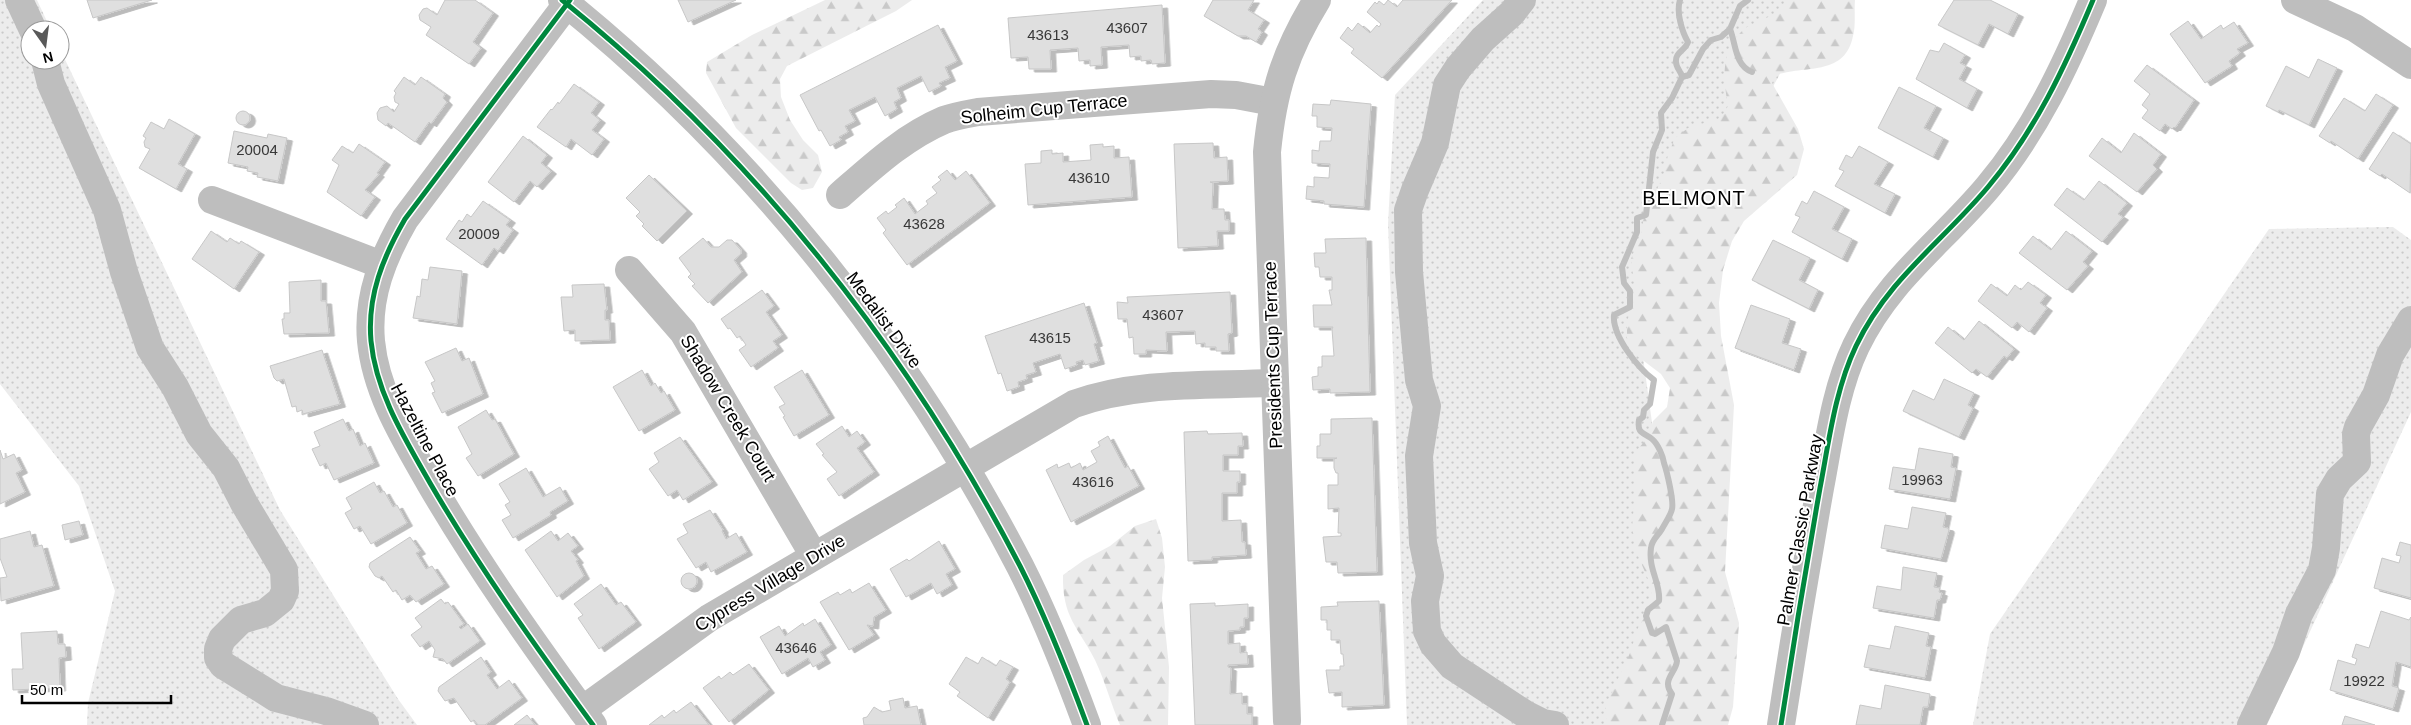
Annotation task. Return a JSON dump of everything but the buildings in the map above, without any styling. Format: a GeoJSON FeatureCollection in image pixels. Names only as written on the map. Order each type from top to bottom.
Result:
{"type":"FeatureCollection","features":[{"type":"Feature","properties":{"kind":"street"},"geometry":{"type":"LineString","coordinates":[[19,0],[28,20]]}},
{"type":"Feature","properties":{"kind":"street","name":"Presidents Cup Terrace"},"geometry":{"type":"LineString","coordinates":[[1287,721],[1267,152],[1273,102],[1283,65],[1298,31],[1317,0]]}},
{"type":"Feature","properties":{"kind":"street"},"geometry":{"type":"LineString","coordinates":[[1522,0],[1512,13],[1483,39],[1447,84],[1435,144],[1414,190],[1408,210],[1408,264],[1410,302],[1419,380],[1427,406],[1419,456],[1423,543],[1430,576],[1425,601],[1427,631],[1433,644],[1452,666],[1525,714],[1543,723],[1555,725]]}},
{"type":"Feature","properties":{"kind":"street","name":"Palmer Classic Parkway"},"geometry":{"type":"LineString","coordinates":[[1782,725],[1798,608],[1828,448],[1841,387],[1856,346],[1895,284],[1988,187],[2017,148],[2048,100],[2093,0]]}},
{"type":"Feature","properties":{"kind":"street"},"geometry":{"type":"LineString","coordinates":[[2295,0],[2355,28],[2411,65]]}},
{"type":"Feature","properties":{"kind":"street","name":"Hazeltine Place"},"geometry":{"type":"LineString","coordinates":[[566,1],[406,219],[388,248],[371,308],[371,340],[375,368],[383,395],[412,452],[458,531],[509,609],[587,718]]}},
{"type":"Feature","properties":{"kind":"street","name":"Medalist Drive"},"geometry":{"type":"LineString","coordinates":[[566,1],[634,61],[694,118],[758,184],[815,250],[869,320],[914,384],[966,467],[1020,567],[1058,648],[1088,725]]}},
{"type":"Feature","properties":{"kind":"street"},"geometry":{"type":"LineString","coordinates":[[48,70],[52,84],[108,210],[124,272],[150,348],[175,387],[200,434],[226,468],[244,504],[284,570],[286,585],[281,600],[265,613],[241,620],[234,625],[222,639],[218,649],[218,658],[223,665],[276,698],[326,711],[366,725]]}},
{"type":"Feature","properties":{"kind":"street","name":"Solheim Cup Terrace"},"geometry":{"type":"LineString","coordinates":[[840,195],[893,149],[917,133],[946,120],[978,112],[1211,94],[1236,95],[1273,102]]}},
{"type":"Feature","properties":{"kind":"street"},"geometry":{"type":"LineString","coordinates":[[212,200],[382,265]]}},
{"type":"Feature","properties":{"kind":"street","name":"Shadow Creek Court"},"geometry":{"type":"LineString","coordinates":[[629,270],[683,332],[814,556]]}},
{"type":"Feature","properties":{"kind":"street"},"geometry":{"type":"LineString","coordinates":[[2251,725],[2286,652],[2299,614],[2322,570],[2326,548],[2330,494],[2339,479],[2358,462],[2356,434],[2358,428],[2376,395],[2390,355],[2411,320]]}},
{"type":"Feature","properties":{"kind":"street","name":"Cypress Village Drive"},"geometry":{"type":"LineString","coordinates":[[587,718],[709,618],[1056,413],[1100,395],[1128,389],[1274,383]]}},
{"type":"Feature","properties":{"kind":"green space"},"geometry":{"type":"Polygon","coordinates":[[[0,0],[37,0],[46,20],[20,20],[20,70],[70,70],[280,510],[398,699],[417,725],[87,725],[88,703],[115,591],[79,486],[0,384],[0,0]]]}},
{"type":"Feature","properties":{"kind":"green space"},"geometry":{"type":"Polygon","coordinates":[[[825,0],[912,0],[896,11],[787,66],[780,79],[781,97],[790,120],[803,140],[818,155],[822,172],[813,188],[802,190],[791,183],[736,128],[706,73],[707,62],[752,35],[825,0]]]}},
{"type":"Feature","properties":{"kind":"green space"},"geometry":{"type":"Polygon","coordinates":[[[1483,0],[1820,0],[1719,186],[1643,357],[1689,692],[1715,725],[1407,725],[1388,224],[1395,95],[1483,0]]]}},
{"type":"Feature","properties":{"kind":"green space"},"geometry":{"type":"Polygon","coordinates":[[[1788,0],[1855,0],[1854,27],[1849,49],[1842,58],[1823,67],[1776,75],[1772,83],[1798,129],[1804,149],[1797,175],[1744,221],[1732,241],[1723,270],[1719,303],[1721,336],[1734,405],[1725,572],[1739,623],[1733,707],[1728,725],[1612,725],[1606,718],[1605,707],[1630,653],[1638,628],[1649,610],[1652,596],[1648,579],[1636,551],[1632,528],[1636,484],[1634,465],[1638,449],[1649,436],[1653,421],[1667,407],[1670,388],[1661,374],[1632,352],[1627,338],[1627,321],[1633,305],[1634,283],[1631,259],[1641,234],[1644,216],[1663,177],[1668,155],[1675,138],[1688,128],[1721,118],[1728,106],[1725,74],[1728,53],[1732,44],[1747,27],[1780,10],[1788,0]]]}},
{"type":"Feature","properties":{"kind":"green space"},"geometry":{"type":"Polygon","coordinates":[[[2393,227],[2411,240],[2411,412],[2267,725],[1973,725],[1990,634],[2269,229],[2393,227]]]}},
{"type":"Feature","properties":{"kind":"green space"},"geometry":{"type":"Polygon","coordinates":[[[1156,519],[1162,538],[1165,567],[1162,598],[1169,667],[1168,725],[1120,725],[1095,660],[1068,612],[1063,589],[1063,575],[1084,560],[1110,546],[1135,526],[1156,519]]]}},
{"type":"Feature","properties":{"kind":"waterway"},"geometry":{"type":"LineString","coordinates":[[1662,725],[1672,694],[1668,681],[1677,661],[1666,627],[1655,634],[1652,633],[1646,616],[1648,610],[1659,601],[1658,588],[1651,563],[1652,545],[1670,514],[1672,500],[1660,450],[1654,441],[1641,432],[1639,428],[1639,420],[1643,417],[1644,410],[1650,404],[1654,380],[1627,351],[1617,332],[1614,315],[1630,307],[1630,291],[1624,283],[1622,267],[1637,232],[1637,218],[1646,215],[1653,152],[1662,130],[1661,113],[1672,98],[1682,77],[1676,59],[1688,42],[1680,22],[1680,0]]}},
{"type":"Feature","properties":{"kind":"waterway"},"geometry":{"type":"LineString","coordinates":[[1682,77],[1689,75],[1703,49],[1711,40],[1721,37],[1730,29],[1740,6],[1748,0]]}},
{"type":"Feature","properties":{"kind":"waterway"},"geometry":{"type":"LineString","coordinates":[[1730,29],[1739,60],[1746,69],[1752,72]]}},
{"type":"Feature","properties":{"kind":"cycle path"},"geometry":{"type":"LineString","coordinates":[[562,0],[632,60],[698,123],[761,189],[820,259],[876,332],[928,407],[976,485],[1020,566],[1056,644],[1087,725]]}},
{"type":"Feature","properties":{"kind":"cycle path"},"geometry":{"type":"LineString","coordinates":[[570,0],[405,219],[378,277],[370,324],[374,360],[379,379],[393,415],[411,450],[488,576],[593,725]]}},
{"type":"Feature","properties":{"kind":"cycle path"},"geometry":{"type":"LineString","coordinates":[[1781,725],[1830,434],[1843,380],[1856,346],[1869,322],[1900,281],[1970,207],[2005,166],[2048,98],[2093,0]]}},
{"type":"Feature","properties":{"kind":"district","name":"BELMONT"},"geometry":{"type":"Point","coordinates":[1694,198]}}]}
